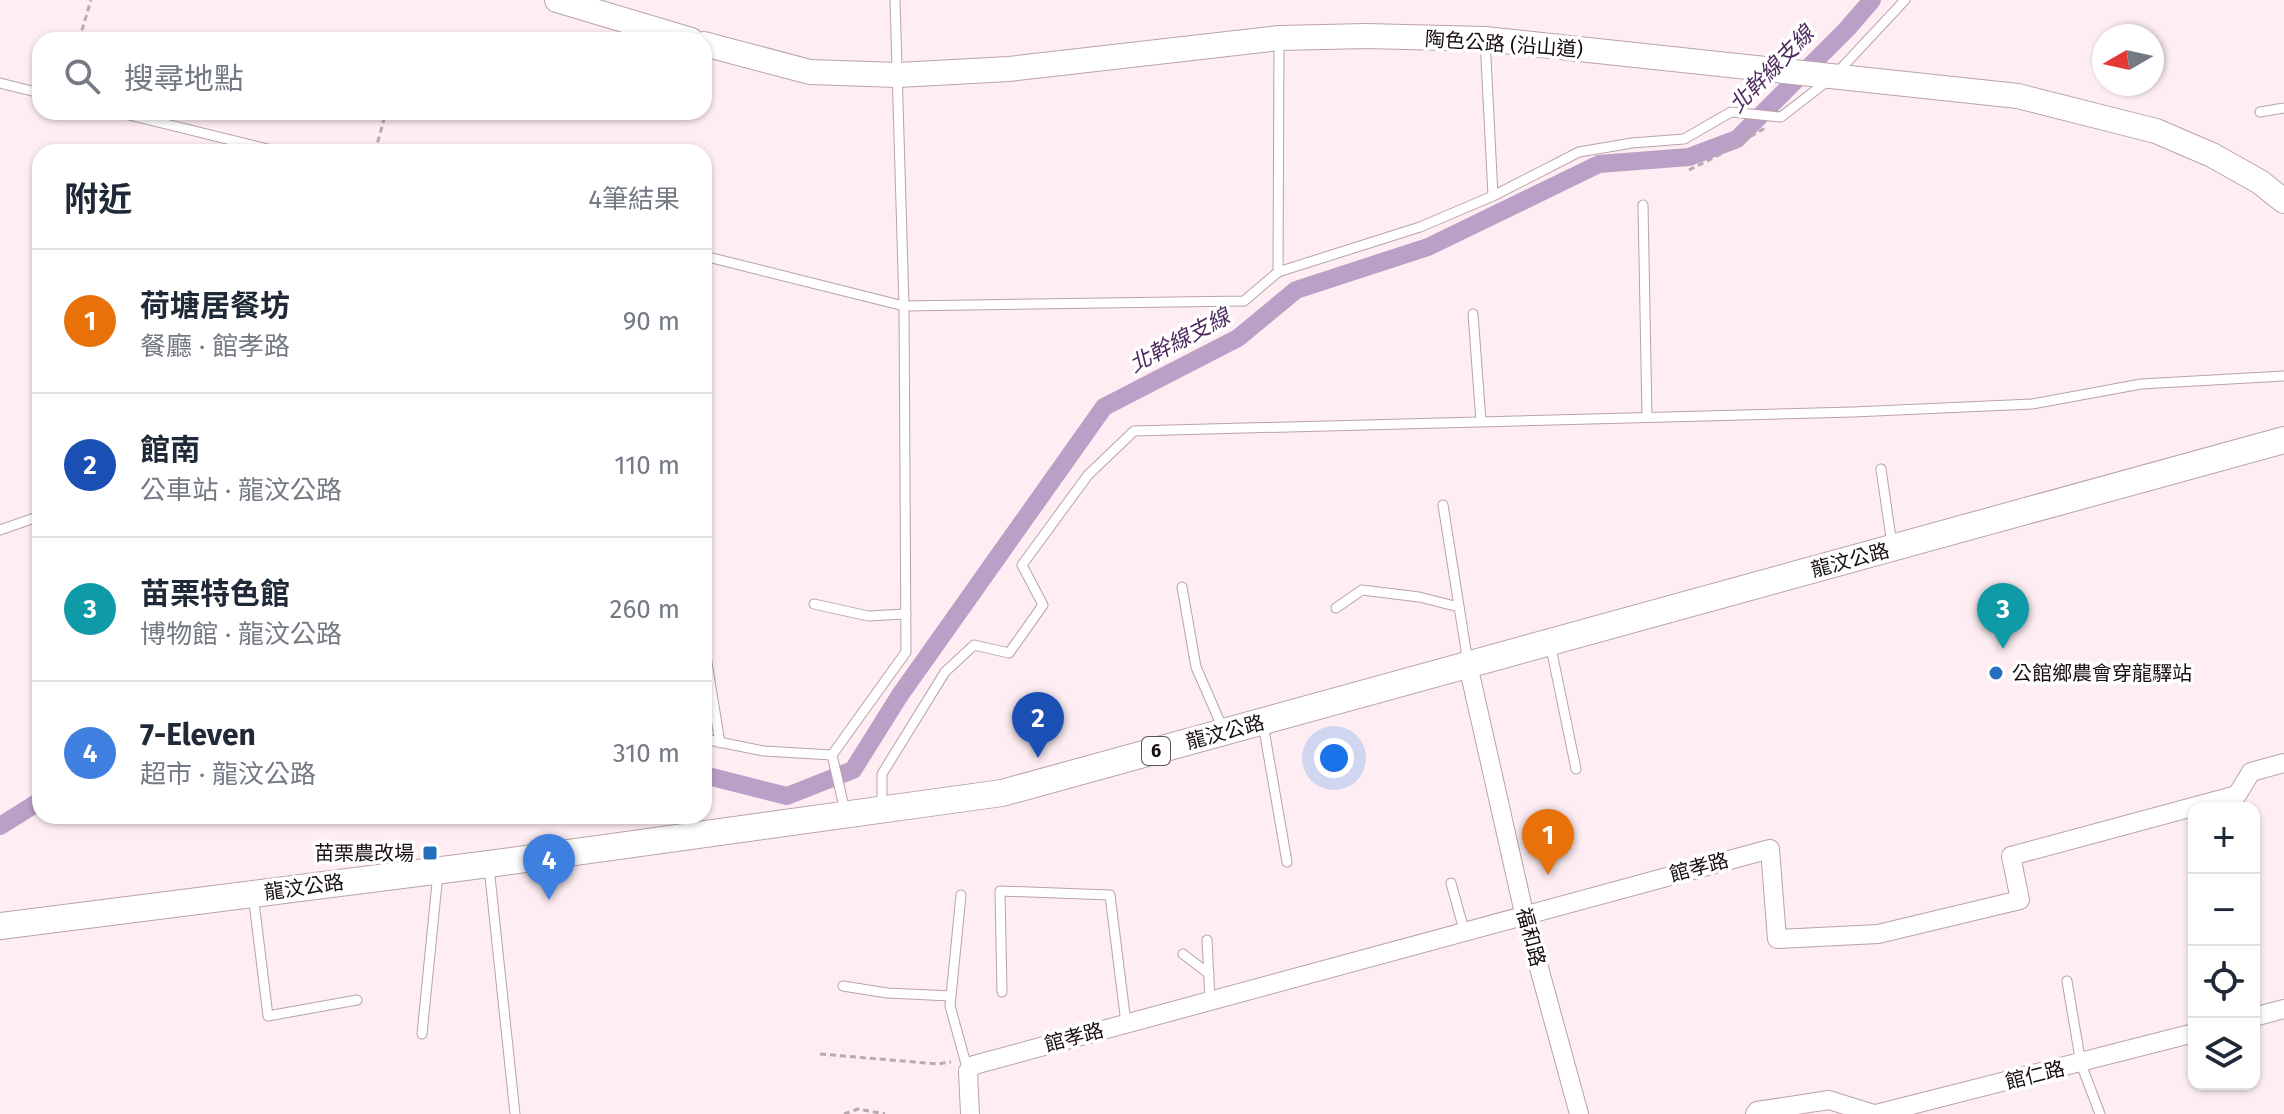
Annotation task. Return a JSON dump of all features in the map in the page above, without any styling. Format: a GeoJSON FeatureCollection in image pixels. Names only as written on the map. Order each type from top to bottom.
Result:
{"type":"FeatureCollection","features":[{"type":"Feature","properties":{"kind":"main road"},"geometry":{"type":"LineString","coordinates":[[557,0],[664,32]]}},
{"type":"Feature","properties":{"kind":"main road","name":"陶色公路 (沿山道)"},"geometry":{"type":"LineString","coordinates":[[712,46],[810,72],[898,75],[1009,69],[1279,38],[1366,36],[1485,39],[2018,96],[2096,113],[2156,131],[2212,155],[2260,182],[2284,201]]}},
{"type":"Feature","properties":{"kind":"main road","name":"龍汶公路"},"geometry":{"type":"LineString","coordinates":[[0,926],[489,864],[1002,793],[2284,440]]}},
{"type":"Feature","properties":{"kind":"street","name":"福和路"},"geometry":{"type":"LineString","coordinates":[[1468,665],[1524,913],[1579,1114]]}},
{"type":"Feature","properties":{"kind":"street","name":"館孝路"},"geometry":{"type":"LineString","coordinates":[[969,1065],[1770,849],[1777,939],[1878,934],[2020,900],[2011,856],[2237,795],[2251,772],[2284,763]]}},
{"type":"Feature","properties":{"kind":"street"},"geometry":{"type":"LineString","coordinates":[[2260,1015],[2284,1009]]}},
{"type":"Feature","properties":{"kind":"street","name":"館仁路"},"geometry":{"type":"LineString","coordinates":[[1755,1114],[1757,1111],[1829,1100],[1875,1114],[2188,1035]]}},
{"type":"Feature","properties":{"kind":"street"},"geometry":{"type":"LineString","coordinates":[[969,1065],[970,1114]]}},
{"type":"Feature","properties":{"kind":"lane"},"geometry":{"type":"LineString","coordinates":[[845,815],[832,755],[906,652],[904,306],[895,0]]}},
{"type":"Feature","properties":{"kind":"lane"},"geometry":{"type":"LineString","coordinates":[[712,258],[904,306],[1244,301],[1278,272],[1420,227],[1493,196],[1579,152],[1632,143],[1684,139],[1731,112],[1779,117],[1834,76],[1905,0]]}},
{"type":"Feature","properties":{"kind":"lane"},"geometry":{"type":"LineString","coordinates":[[1278,272],[1279,38]]}},
{"type":"Feature","properties":{"kind":"lane"},"geometry":{"type":"LineString","coordinates":[[1485,39],[1493,196]]}},
{"type":"Feature","properties":{"kind":"lane"},"geometry":{"type":"LineString","coordinates":[[0,83],[32,91]]}},
{"type":"Feature","properties":{"kind":"lane"},"geometry":{"type":"LineString","coordinates":[[2260,112],[2284,108]]}},
{"type":"Feature","properties":{"kind":"lane"},"geometry":{"type":"LineString","coordinates":[[150,120],[247,144]]}},
{"type":"Feature","properties":{"kind":"lane"},"geometry":{"type":"LineString","coordinates":[[1643,205],[1647,417]]}},
{"type":"Feature","properties":{"kind":"lane"},"geometry":{"type":"LineString","coordinates":[[1473,314],[1481,421]]}},
{"type":"Feature","properties":{"kind":"lane"},"geometry":{"type":"LineString","coordinates":[[881,810],[882,774],[945,672],[974,645],[1009,653],[1043,605],[1022,565],[1088,475],[1134,431],[1853,412],[2032,404],[2141,384],[2284,376]]}},
{"type":"Feature","properties":{"kind":"lane"},"geometry":{"type":"LineString","coordinates":[[1881,469],[1892,548]]}},
{"type":"Feature","properties":{"kind":"lane"},"geometry":{"type":"LineString","coordinates":[[1443,505],[1468,665]]}},
{"type":"Feature","properties":{"kind":"lane"},"geometry":{"type":"LineString","coordinates":[[0,530],[32,519]]}},
{"type":"Feature","properties":{"kind":"lane"},"geometry":{"type":"LineString","coordinates":[[1182,587],[1196,667],[1224,732]]}},
{"type":"Feature","properties":{"kind":"lane"},"geometry":{"type":"LineString","coordinates":[[1336,608],[1362,590],[1419,597],[1459,607]]}},
{"type":"Feature","properties":{"kind":"lane"},"geometry":{"type":"LineString","coordinates":[[814,604],[868,616],[906,614]]}},
{"type":"Feature","properties":{"kind":"lane"},"geometry":{"type":"LineString","coordinates":[[1550,643],[1576,769]]}},
{"type":"Feature","properties":{"kind":"lane"},"geometry":{"type":"LineString","coordinates":[[712,694],[720,743]]}},
{"type":"Feature","properties":{"kind":"lane"},"geometry":{"type":"LineString","coordinates":[[1263,722],[1287,862]]}},
{"type":"Feature","properties":{"kind":"lane"},"geometry":{"type":"LineString","coordinates":[[712,741],[764,751],[832,755]]}},
{"type":"Feature","properties":{"kind":"lane"},"geometry":{"type":"LineString","coordinates":[[489,864],[515,1114]]}},
{"type":"Feature","properties":{"kind":"lane"},"geometry":{"type":"LineString","coordinates":[[422,1034],[438,869]]}},
{"type":"Feature","properties":{"kind":"lane"},"geometry":{"type":"LineString","coordinates":[[1451,883],[1464,930]]}},
{"type":"Feature","properties":{"kind":"lane"},"geometry":{"type":"LineString","coordinates":[[1002,992],[1000,891],[1110,895],[1126,1023]]}},
{"type":"Feature","properties":{"kind":"lane"},"geometry":{"type":"LineString","coordinates":[[253,894],[268,1016],[357,1000]]}},
{"type":"Feature","properties":{"kind":"lane"},"geometry":{"type":"LineString","coordinates":[[961,895],[950,1006],[969,1065]]}},
{"type":"Feature","properties":{"kind":"lane"},"geometry":{"type":"LineString","coordinates":[[1207,940],[1210,1000]]}},
{"type":"Feature","properties":{"kind":"lane"},"geometry":{"type":"LineString","coordinates":[[1183,954],[1209,974]]}},
{"type":"Feature","properties":{"kind":"lane"},"geometry":{"type":"LineString","coordinates":[[2067,981],[2081,1064],[2100,1114]]}},
{"type":"Feature","properties":{"kind":"lane"},"geometry":{"type":"LineString","coordinates":[[843,986],[887,993],[951,996]]}},
{"type":"Feature","properties":{"kind":"path"},"geometry":{"type":"LineString","coordinates":[[81,32],[91,0]]}},
{"type":"Feature","properties":{"kind":"path"},"geometry":{"type":"LineString","coordinates":[[1689,170],[1738,145],[1779,117]]}},
{"type":"Feature","properties":{"kind":"path"},"geometry":{"type":"LineString","coordinates":[[377,144],[384,120]]}},
{"type":"Feature","properties":{"kind":"path"},"geometry":{"type":"LineString","coordinates":[[820,1054],[969,1065]]}},
{"type":"Feature","properties":{"kind":"path"},"geometry":{"type":"LineString","coordinates":[[844,1114],[858,1109],[885,1114]]}},
{"type":"Feature","properties":{"kind":"waterway","name":"北幹線支線"},"geometry":{"type":"LineString","coordinates":[[712,777],[787,796],[853,770],[900,695],[1104,407],[1238,338],[1296,290],[1428,247],[1599,164],[1689,157],[1737,139],[1872,0]]}},
{"type":"Feature","properties":{"kind":"waterway","name":"北幹線支線"},"geometry":{"type":"LineString","coordinates":[[0,826],[32,806]]}},
{"type":"Feature","properties":{"kind":"place","name":"苗栗特色館"},"geometry":{"type":"Point","coordinates":[2003,649]}},
{"type":"Feature","properties":{"kind":"place","name":"公館鄉農會穿龍驛站"},"geometry":{"type":"Point","coordinates":[1996,673]}},
{"type":"Feature","properties":{"kind":"place","name":"館南"},"geometry":{"type":"Point","coordinates":[1038,758]}},
{"type":"Feature","properties":{"kind":"place","name":"苗栗農改場"},"geometry":{"type":"Point","coordinates":[430,853]}},
{"type":"Feature","properties":{"kind":"place","name":"荷塘居餐坊"},"geometry":{"type":"Point","coordinates":[1548,875]}},
{"type":"Feature","properties":{"kind":"place","name":"7-Eleven"},"geometry":{"type":"Point","coordinates":[549,900]}}]}
